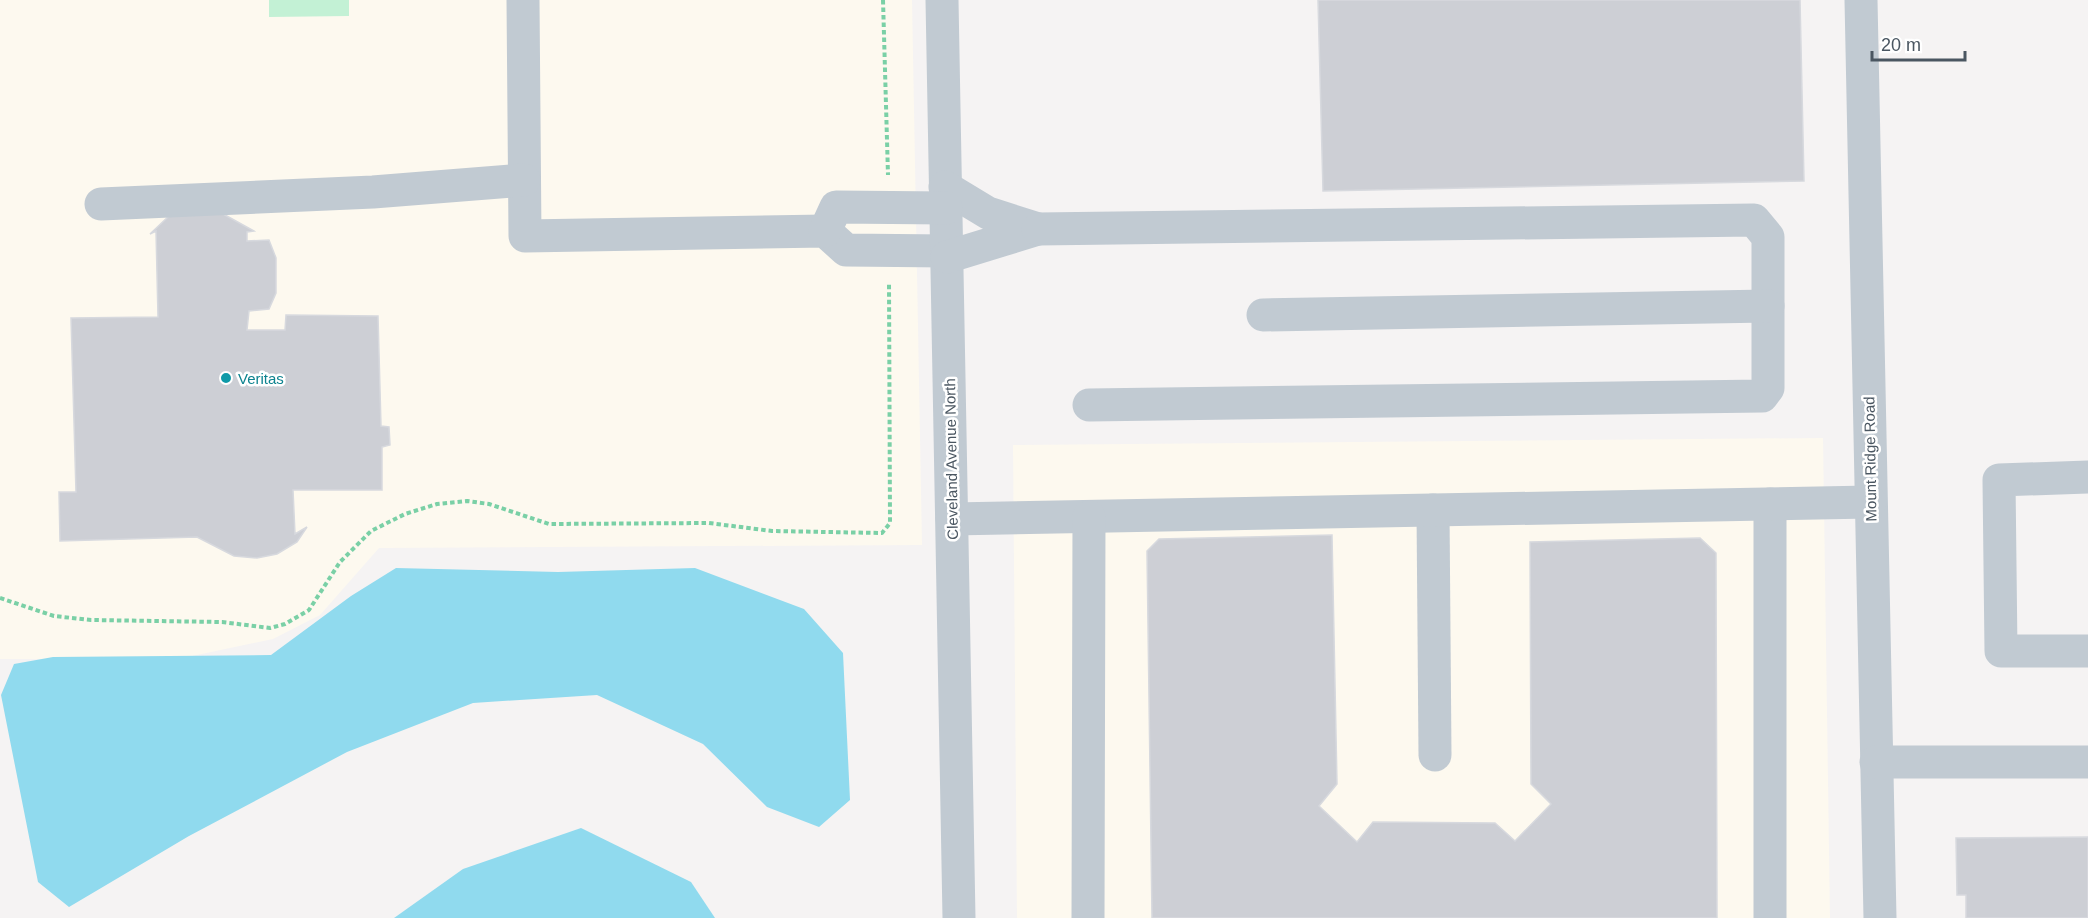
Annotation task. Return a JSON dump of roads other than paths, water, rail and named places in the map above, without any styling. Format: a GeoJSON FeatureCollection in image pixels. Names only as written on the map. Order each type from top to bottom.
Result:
{"type":"FeatureCollection","features":[{"type":"Feature","properties":{"kind":"street"},"geometry":{"type":"LineString","coordinates":[[523,0],[525,237],[825,231],[846,250],[889,249],[947,254],[1038,229],[1754,220],[1768,237],[1768,388],[1762,396],[1089,405]]}},
{"type":"Feature","properties":{"kind":"street","name":"Cleveland Avenue North"},"geometry":{"type":"LineString","coordinates":[[942,0],[959,918]]}},
{"type":"Feature","properties":{"kind":"street","name":"Mount Ridge Road"},"geometry":{"type":"LineString","coordinates":[[1861,0],[1880,918]]}},
{"type":"Feature","properties":{"kind":"street"},"geometry":{"type":"LineString","coordinates":[[101,204],[373,192],[524,180]]}},
{"type":"Feature","properties":{"kind":"street"},"geometry":{"type":"LineString","coordinates":[[825,231],[836,207],[888,207],[946,197],[1038,229]]}},
{"type":"Feature","properties":{"kind":"street"},"geometry":{"type":"LineString","coordinates":[[1263,315],[1768,306]]}},
{"type":"Feature","properties":{"kind":"street"},"geometry":{"type":"LineString","coordinates":[[2088,477],[1999,480],[2001,651],[2088,651]]}},
{"type":"Feature","properties":{"kind":"street"},"geometry":{"type":"LineString","coordinates":[[952,519],[1870,502]]}},
{"type":"Feature","properties":{"kind":"street"},"geometry":{"type":"LineString","coordinates":[[1770,504],[1770,918]]}},
{"type":"Feature","properties":{"kind":"street"},"geometry":{"type":"LineString","coordinates":[[1433,510],[1435,755]]}},
{"type":"Feature","properties":{"kind":"street"},"geometry":{"type":"LineString","coordinates":[[1088,918],[1089,517]]}},
{"type":"Feature","properties":{"kind":"street"},"geometry":{"type":"LineString","coordinates":[[1876,762],[2088,762]]}},
{"type":"Feature","properties":{"kind":"water"},"geometry":{"type":"Polygon","coordinates":[[[396,568],[558,572],[695,568],[804,609],[843,653],[850,800],[819,827],[767,807],[703,744],[597,695],[473,703],[347,752],[189,836],[69,907],[38,882],[1,695],[14,664],[53,657],[271,655],[351,596],[396,568]]]}},
{"type":"Feature","properties":{"kind":"water"},"geometry":{"type":"Polygon","coordinates":[[[581,828],[691,882],[715,918],[394,918],[463,869],[581,828]]]}},
{"type":"Feature","properties":{"kind":"place","name":"Veritas"},"geometry":{"type":"Point","coordinates":[226,378]}}]}
